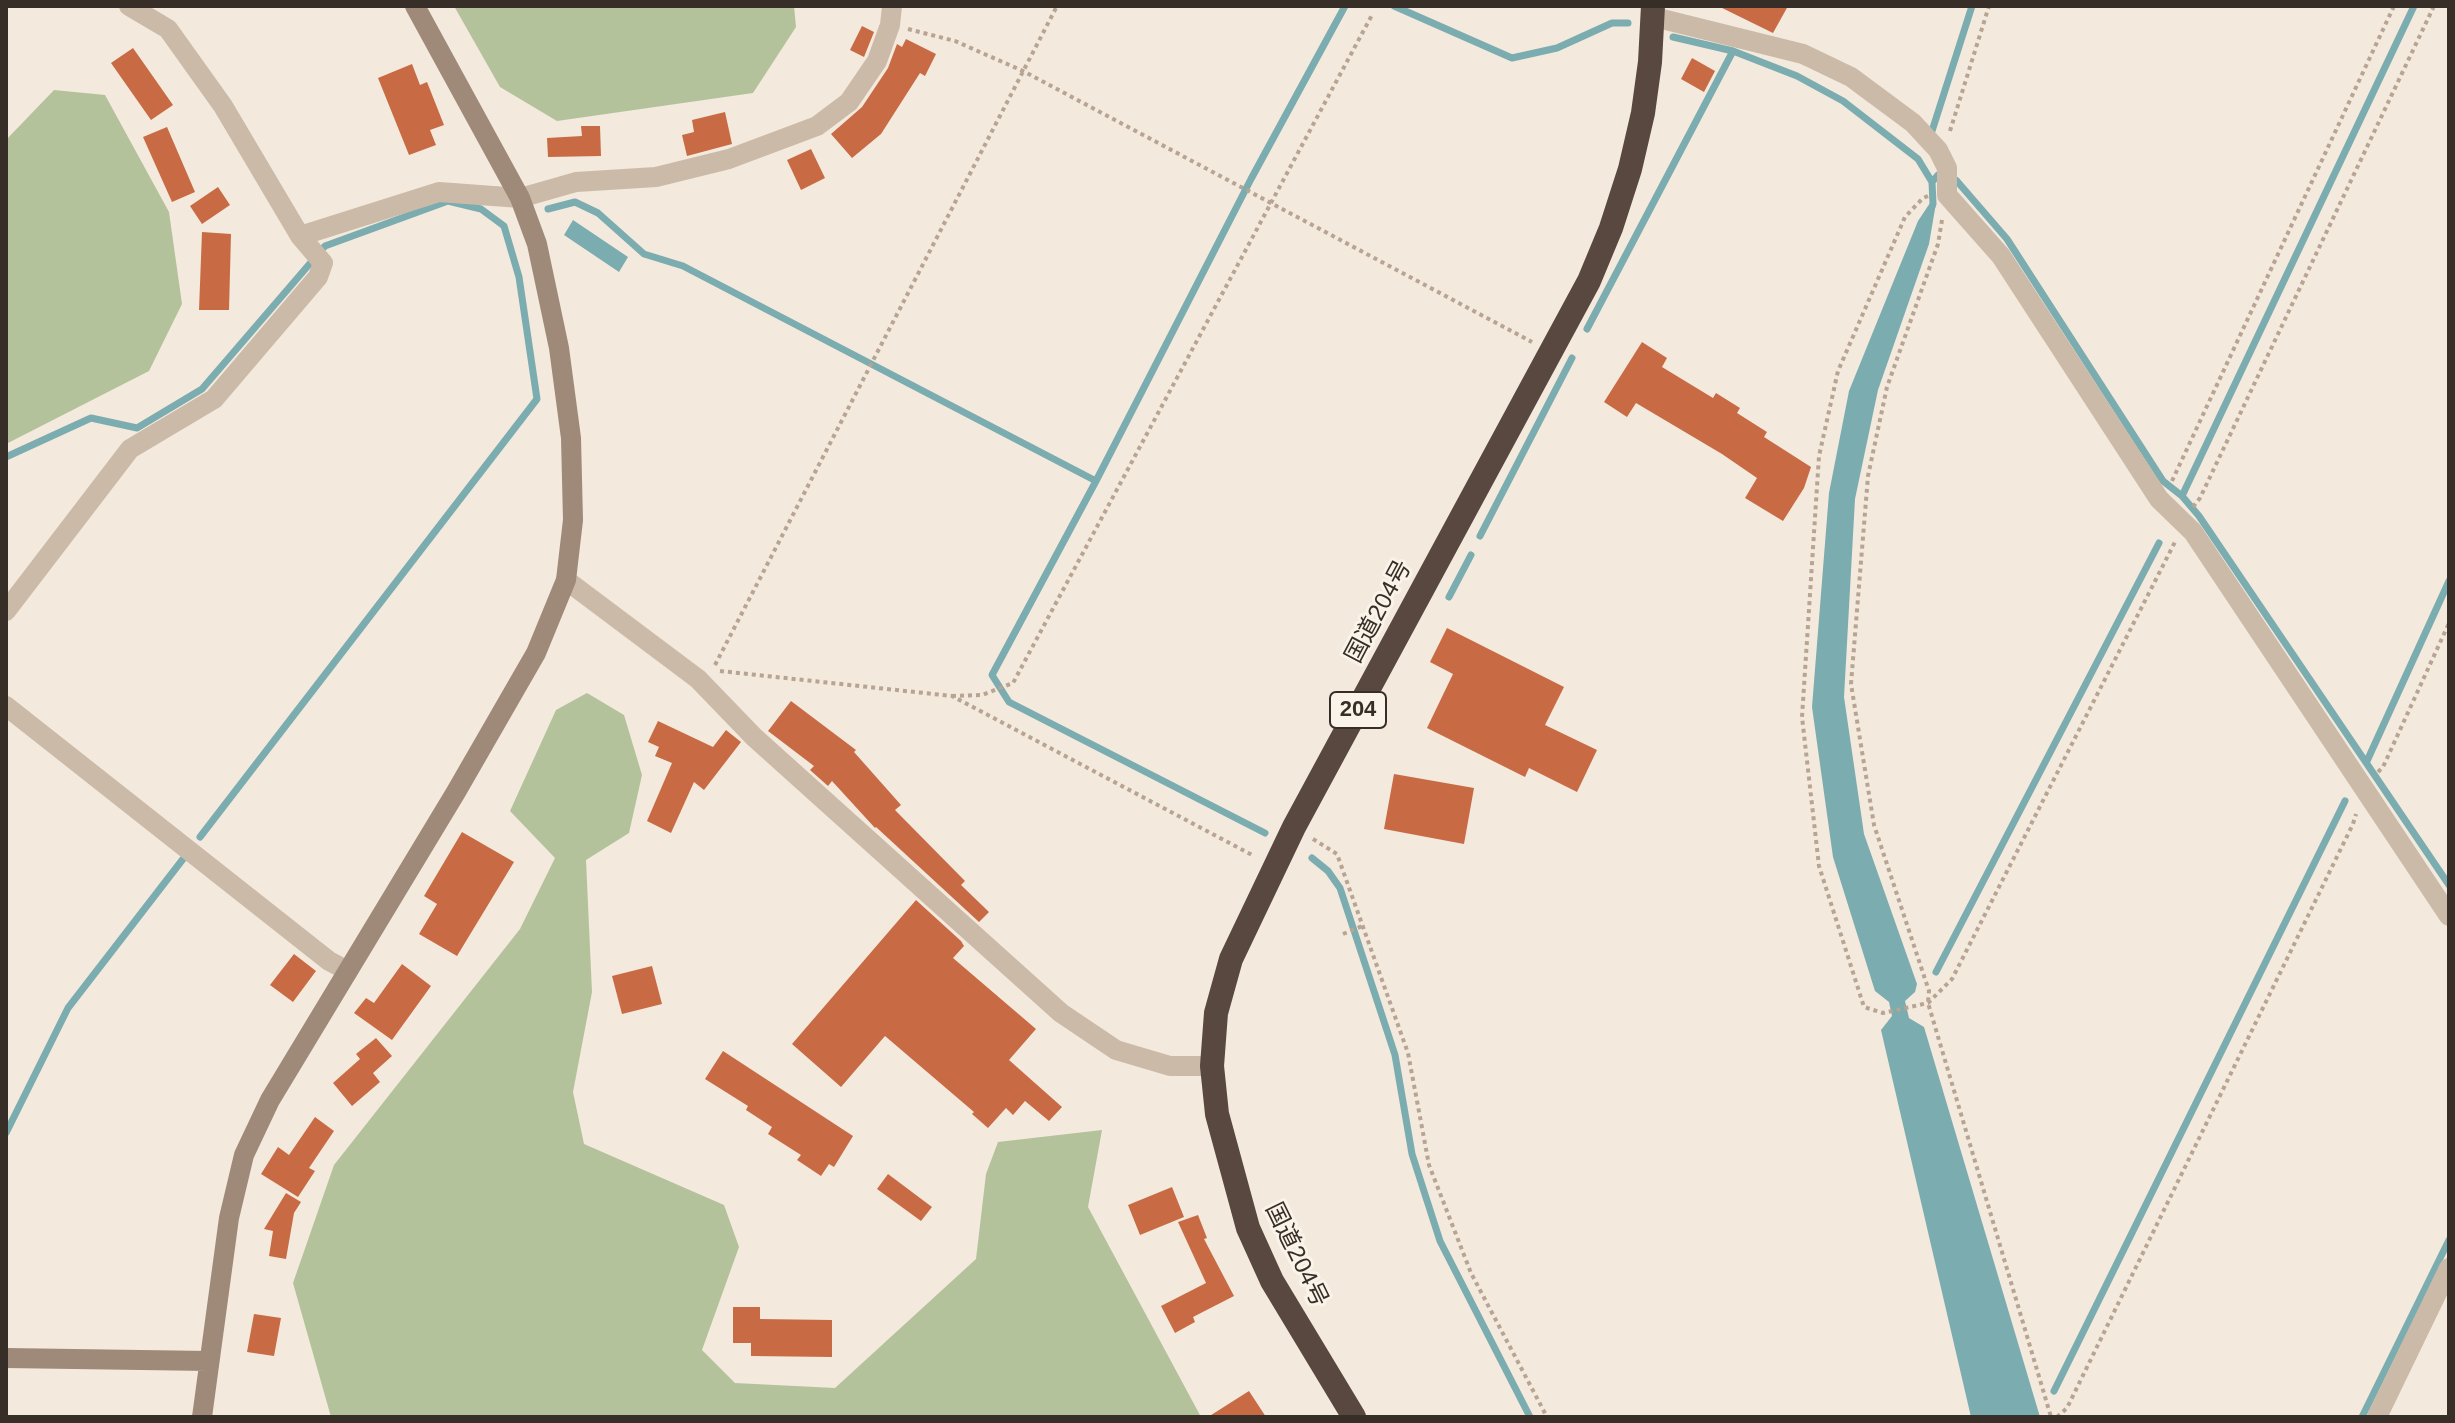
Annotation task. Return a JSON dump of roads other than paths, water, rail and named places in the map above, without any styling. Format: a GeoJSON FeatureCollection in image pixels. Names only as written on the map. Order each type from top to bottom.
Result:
{"type":"FeatureCollection","features":[{"type":"Feature","properties":{"kind":"highway","name":"国道204号"},"geometry":{"type":"LineString","coordinates":[[1354,1417],[1272,1281],[1248,1228],[1230,1171],[1217,1114],[1212,1066],[1216,1013],[1231,959],[1294,827],[1589,281],[1611,228],[1630,169],[1643,113],[1654,12]]}},
{"type":"Feature","properties":{"kind":"street"},"geometry":{"type":"LineString","coordinates":[[6,611],[130,449],[214,399],[318,277],[311,249],[223,106],[168,29],[129,6]]}},
{"type":"Feature","properties":{"kind":"street"},"geometry":{"type":"LineString","coordinates":[[202,1417],[229,1218],[244,1155],[270,1100],[536,653],[566,580],[573,520],[571,438],[559,348],[537,244],[520,198],[415,6]]}},
{"type":"Feature","properties":{"kind":"street"},"geometry":{"type":"LineString","coordinates":[[1654,12],[1803,54],[1851,77],[1913,123],[2159,499],[2183,520],[2449,916]]}},
{"type":"Feature","properties":{"kind":"street"},"geometry":{"type":"LineString","coordinates":[[311,249],[439,192],[520,198],[576,182],[656,177],[714,163],[817,126],[849,102],[877,61],[891,15]]}},
{"type":"Feature","properties":{"kind":"street"},"geometry":{"type":"LineString","coordinates":[[566,580],[698,679],[754,737],[1061,1013],[1116,1050],[1170,1066],[1212,1066]]}},
{"type":"Feature","properties":{"kind":"street"},"geometry":{"type":"LineString","coordinates":[[6,706],[329,961],[348,971]]}},
{"type":"Feature","properties":{"kind":"street"},"geometry":{"type":"LineString","coordinates":[[2377,1417],[2449,1268]]}},
{"type":"Feature","properties":{"kind":"street"},"geometry":{"type":"LineString","coordinates":[[6,1358],[209,1361]]}},
{"type":"Feature","properties":{"kind":"water"},"geometry":{"type":"Polygon","coordinates":[[[1936,203],[1929,244],[1878,390],[1855,499],[1844,697],[1864,834],[1917,984],[1915,992],[1905,1001],[1909,1018],[1924,1027],[2040,1417],[1971,1417],[1881,1030],[1892,1016],[1889,1002],[1875,991],[1833,857],[1812,707],[1829,493],[1849,391],[1918,221],[1928,206],[1936,203]]]}},
{"type":"Feature","properties":{"kind":"water"},"geometry":{"type":"Polygon","coordinates":[[[573,220],[628,257],[619,272],[564,235],[573,220]]]}},
{"type":"Feature","properties":{"kind":"waterway"},"geometry":{"type":"LineString","coordinates":[[1265,833],[1009,702],[992,675],[1251,179],[1345,6]]}},
{"type":"Feature","properties":{"kind":"waterway"},"geometry":{"type":"LineString","coordinates":[[1394,6],[1512,58],[1557,48],[1612,23],[1628,23]]}},
{"type":"Feature","properties":{"kind":"waterway"},"geometry":{"type":"LineString","coordinates":[[1932,131],[1972,6]]}},
{"type":"Feature","properties":{"kind":"waterway"},"geometry":{"type":"LineString","coordinates":[[2182,496],[2414,6]]}},
{"type":"Feature","properties":{"kind":"waterway"},"geometry":{"type":"LineString","coordinates":[[1673,37],[1733,51],[1797,76],[1843,101],[1918,159],[1932,182],[1933,204],[1930,211]]}},
{"type":"Feature","properties":{"kind":"waterway"},"geometry":{"type":"LineString","coordinates":[[1587,329],[1733,51]]}},
{"type":"Feature","properties":{"kind":"waterway"},"geometry":{"type":"LineString","coordinates":[[1932,182],[1938,175],[1956,180],[2007,239],[2163,481],[2182,496],[2199,516],[2449,885]]}},
{"type":"Feature","properties":{"kind":"waterway"},"geometry":{"type":"LineString","coordinates":[[6,457],[91,418],[137,428],[202,389],[325,246],[448,201],[481,209],[504,226],[519,277],[537,399],[200,837]]}},
{"type":"Feature","properties":{"kind":"waterway"},"geometry":{"type":"LineString","coordinates":[[548,209],[575,202],[598,213],[644,254],[683,266],[1096,481]]}},
{"type":"Feature","properties":{"kind":"waterway"},"geometry":{"type":"LineString","coordinates":[[1480,536],[1572,358]]}},
{"type":"Feature","properties":{"kind":"waterway"},"geometry":{"type":"LineString","coordinates":[[1936,972],[2159,543]]}},
{"type":"Feature","properties":{"kind":"waterway"},"geometry":{"type":"LineString","coordinates":[[1449,597],[1471,555]]}},
{"type":"Feature","properties":{"kind":"waterway"},"geometry":{"type":"LineString","coordinates":[[2367,761],[2449,581]]}},
{"type":"Feature","properties":{"kind":"waterway"},"geometry":{"type":"LineString","coordinates":[[2054,1391],[2345,801]]}},
{"type":"Feature","properties":{"kind":"waterway"},"geometry":{"type":"LineString","coordinates":[[1312,858],[1328,871],[1340,888],[1395,1055],[1412,1154],[1440,1241],[1530,1417]]}},
{"type":"Feature","properties":{"kind":"waterway"},"geometry":{"type":"LineString","coordinates":[[6,1133],[68,1008],[183,859]]}},
{"type":"Feature","properties":{"kind":"waterway"},"geometry":{"type":"LineString","coordinates":[[2362,1417],[2449,1240]]}}]}
